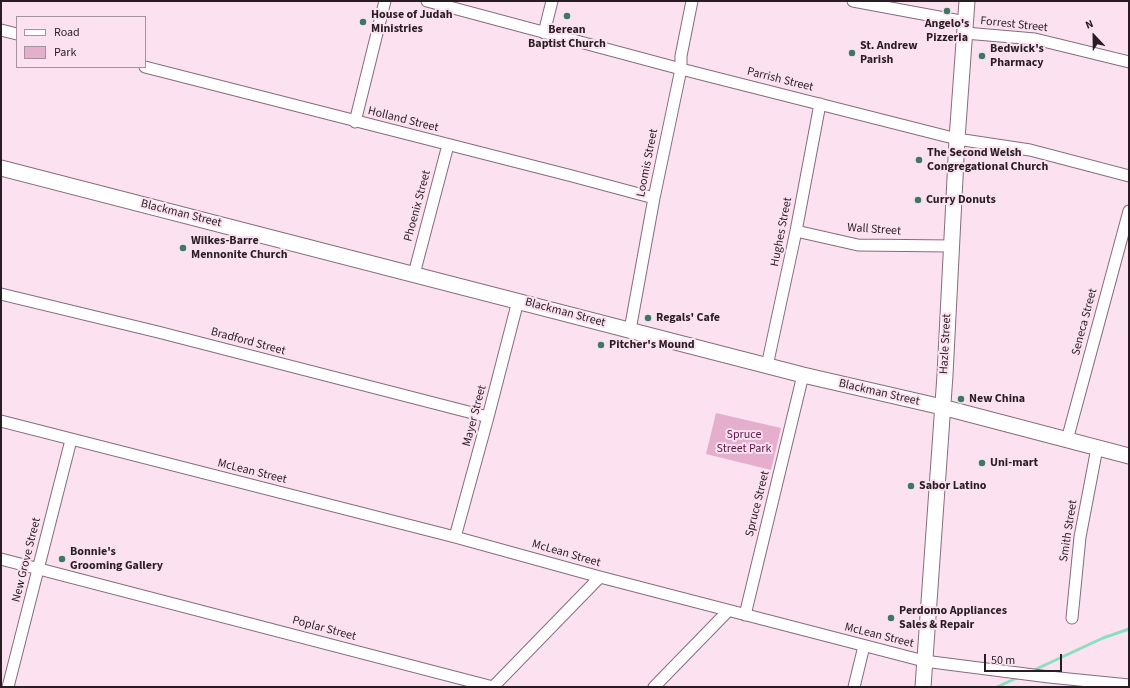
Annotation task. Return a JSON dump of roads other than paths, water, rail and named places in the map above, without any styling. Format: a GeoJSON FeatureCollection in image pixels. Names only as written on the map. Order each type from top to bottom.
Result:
{"type":"FeatureCollection","features":[{"type":"Feature","properties":{"kind":"main road","name":"Hazle Street"},"geometry":{"type":"LineString","coordinates":[[923,687],[945,375],[957,139],[967,1]]}},
{"type":"Feature","properties":{"kind":"main road","name":"Blackman Street"},"geometry":{"type":"LineString","coordinates":[[1,168],[767,366],[942,407],[1129,456]]}},
{"type":"Feature","properties":{"kind":"street"},"geometry":{"type":"LineString","coordinates":[[355,122],[385,1]]}},
{"type":"Feature","properties":{"kind":"street","name":"Parrish Street"},"geometry":{"type":"LineString","coordinates":[[427,1],[681,69],[957,139],[1030,150],[1129,176]]}},
{"type":"Feature","properties":{"kind":"street"},"geometry":{"type":"LineString","coordinates":[[544,33],[552,1]]}},
{"type":"Feature","properties":{"kind":"street","name":"Loomis Street"},"geometry":{"type":"LineString","coordinates":[[630,330],[654,198],[681,69],[680,56],[692,1]]}},
{"type":"Feature","properties":{"kind":"street","name":"Forrest Street"},"geometry":{"type":"LineString","coordinates":[[853,1],[965,28],[1035,39],[1129,62]]}},
{"type":"Feature","properties":{"kind":"street"},"geometry":{"type":"LineString","coordinates":[[1,30],[16,34]]}},
{"type":"Feature","properties":{"kind":"street","name":"Holland Street"},"geometry":{"type":"LineString","coordinates":[[146,67],[654,198]]}},
{"type":"Feature","properties":{"kind":"street","name":"Hughes Street"},"geometry":{"type":"LineString","coordinates":[[767,366],[796,232],[820,104]]}},
{"type":"Feature","properties":{"kind":"street","name":"Phoenix Street"},"geometry":{"type":"LineString","coordinates":[[414,274],[448,145]]}},
{"type":"Feature","properties":{"kind":"street","name":"Seneca Street"},"geometry":{"type":"LineString","coordinates":[[1067,440],[1129,211]]}},
{"type":"Feature","properties":{"kind":"street","name":"Wall Street"},"geometry":{"type":"LineString","coordinates":[[796,232],[858,245],[951,246]]}},
{"type":"Feature","properties":{"kind":"street","name":"Bradford Street"},"geometry":{"type":"LineString","coordinates":[[1,294],[166,334],[488,418]]}},
{"type":"Feature","properties":{"kind":"street","name":"Mayer Street"},"geometry":{"type":"LineString","coordinates":[[455,537],[518,301]]}},
{"type":"Feature","properties":{"kind":"street","name":"Spruce Street"},"geometry":{"type":"LineString","coordinates":[[745,615],[803,375]]}},
{"type":"Feature","properties":{"kind":"street","name":"McLean Street"},"geometry":{"type":"LineString","coordinates":[[1,422],[455,537],[600,578],[924,661],[1049,677],[1129,685]]}},
{"type":"Feature","properties":{"kind":"street","name":"New Grove Street"},"geometry":{"type":"LineString","coordinates":[[8,687],[71,440]]}},
{"type":"Feature","properties":{"kind":"street","name":"Smith Street"},"geometry":{"type":"LineString","coordinates":[[1072,618],[1080,537],[1097,448]]}},
{"type":"Feature","properties":{"kind":"street","name":"Poplar Street"},"geometry":{"type":"LineString","coordinates":[[1,559],[494,687],[600,578]]}},
{"type":"Feature","properties":{"kind":"street"},"geometry":{"type":"LineString","coordinates":[[654,687],[728,611]]}},
{"type":"Feature","properties":{"kind":"street"},"geometry":{"type":"LineString","coordinates":[[854,687],[864,646]]}},
{"type":"Feature","properties":{"kind":"waterway"},"geometry":{"type":"LineString","coordinates":[[1032,671],[1103,638],[1129,629]]}},
{"type":"Feature","properties":{"kind":"waterway"},"geometry":{"type":"LineString","coordinates":[[997,687],[1019,677]]}},
{"type":"Feature","properties":{"kind":"place","name":"Angelo's Pizzeria"},"geometry":{"type":"Point","coordinates":[947,11]}},
{"type":"Feature","properties":{"kind":"place","name":"Berean Baptist Church"},"geometry":{"type":"Point","coordinates":[567,16]}},
{"type":"Feature","properties":{"kind":"place","name":"House of Judah Ministries"},"geometry":{"type":"Point","coordinates":[363,22]}},
{"type":"Feature","properties":{"kind":"place","name":"St. Andrew Parish"},"geometry":{"type":"Point","coordinates":[852,53]}},
{"type":"Feature","properties":{"kind":"place","name":"Bedwick's Pharmacy"},"geometry":{"type":"Point","coordinates":[982,56]}},
{"type":"Feature","properties":{"kind":"place","name":"The Second Welsh Congregational Church"},"geometry":{"type":"Point","coordinates":[919,160]}},
{"type":"Feature","properties":{"kind":"place","name":"Curry Donuts"},"geometry":{"type":"Point","coordinates":[918,200]}},
{"type":"Feature","properties":{"kind":"place","name":"Wilkes-Barre Mennonite Church"},"geometry":{"type":"Point","coordinates":[183,248]}},
{"type":"Feature","properties":{"kind":"place","name":"Regals' Cafe"},"geometry":{"type":"Point","coordinates":[648,318]}},
{"type":"Feature","properties":{"kind":"place","name":"Pitcher's Mound"},"geometry":{"type":"Point","coordinates":[601,345]}},
{"type":"Feature","properties":{"kind":"place","name":"New China"},"geometry":{"type":"Point","coordinates":[961,399]}},
{"type":"Feature","properties":{"kind":"place","name":"Uni-mart"},"geometry":{"type":"Point","coordinates":[982,463]}},
{"type":"Feature","properties":{"kind":"place","name":"Sabor Latino"},"geometry":{"type":"Point","coordinates":[911,486]}},
{"type":"Feature","properties":{"kind":"place","name":"Bonnie's Grooming Gallery"},"geometry":{"type":"Point","coordinates":[62,559]}},
{"type":"Feature","properties":{"kind":"place","name":"Perdomo Appliances Sales & Repair"},"geometry":{"type":"Point","coordinates":[891,618]}},
{"type":"Feature","properties":{"kind":"park label","name":"Spruce Street Park"},"geometry":{"type":"Point","coordinates":[744,442]}}]}
